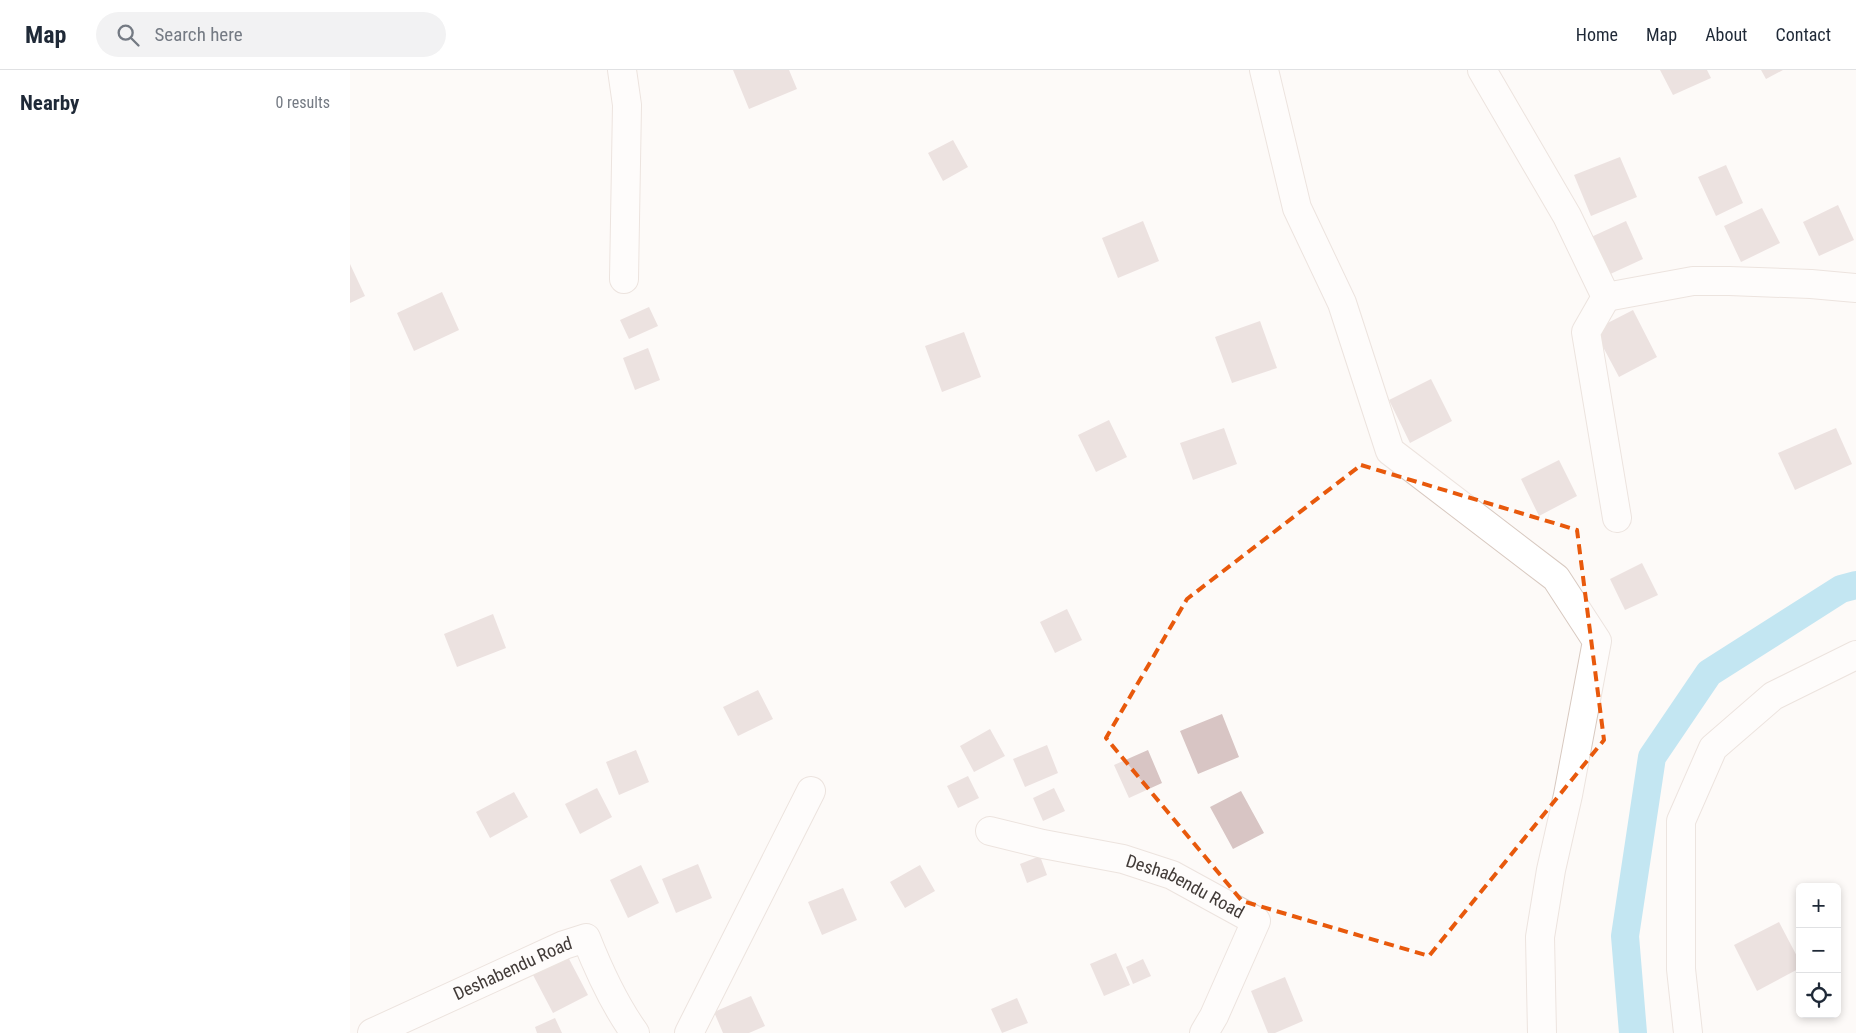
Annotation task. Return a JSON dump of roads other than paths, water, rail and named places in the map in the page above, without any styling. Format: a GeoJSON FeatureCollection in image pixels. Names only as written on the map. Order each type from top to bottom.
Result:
{"type":"FeatureCollection","features":[{"type":"Feature","properties":{"kind":"street"},"geometry":{"type":"LineString","coordinates":[[622,70],[627,105],[624,279]]}},
{"type":"Feature","properties":{"kind":"street"},"geometry":{"type":"LineString","coordinates":[[1264,70],[1297,208],[1342,303],[1390,451],[1556,578],[1597,641],[1568,795],[1551,870],[1540,937],[1542,1033]]}},
{"type":"Feature","properties":{"kind":"street"},"geometry":{"type":"LineString","coordinates":[[1482,70],[1566,216],[1606,297]]}},
{"type":"Feature","properties":{"kind":"street"},"geometry":{"type":"LineString","coordinates":[[1617,518],[1586,332],[1606,297],[1693,281],[1728,280],[1856,288]]}},
{"type":"Feature","properties":{"kind":"street"},"geometry":{"type":"LineString","coordinates":[[1688,1033],[1681,969],[1681,821],[1709,757],[1714,748],[1773,696],[1856,655]]}},
{"type":"Feature","properties":{"kind":"street"},"geometry":{"type":"LineString","coordinates":[[689,1033],[811,791]]}},
{"type":"Feature","properties":{"kind":"street","name":"Deshabendu Road"},"geometry":{"type":"LineString","coordinates":[[990,830],[1043,844],[1123,859],[1172,875],[1256,921],[1214,1016],[1204,1033]]}},
{"type":"Feature","properties":{"kind":"street","name":"Deshabendu Road"},"geometry":{"type":"LineString","coordinates":[[372,1033],[564,945],[586,938],[594,958],[634,1033]]}},
{"type":"Feature","properties":{"kind":"waterway"},"geometry":{"type":"LineString","coordinates":[[1633,1033],[1625,936],[1652,757],[1709,673],[1841,589],[1856,585]]}}]}
